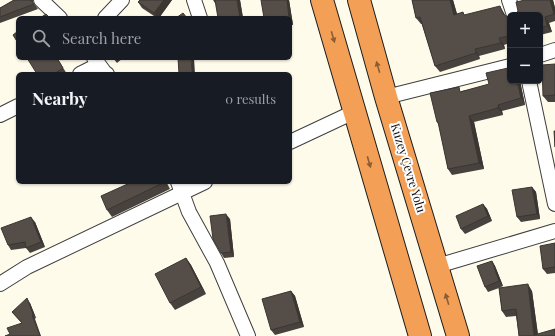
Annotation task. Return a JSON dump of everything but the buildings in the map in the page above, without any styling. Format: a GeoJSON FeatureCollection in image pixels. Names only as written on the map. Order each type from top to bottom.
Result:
{"type":"FeatureCollection","features":[{"type":"Feature","properties":{"kind":"highway"},"geometry":{"type":"LineString","coordinates":[[322,0],[420,336]]}},
{"type":"Feature","properties":{"kind":"highway","name":"Kuzey Çevre Yolu"},"geometry":{"type":"LineString","coordinates":[[359,0],[386,97],[458,336]]}},
{"type":"Feature","properties":{"kind":"street"},"geometry":{"type":"LineString","coordinates":[[41,0],[58,16]]}},
{"type":"Feature","properties":{"kind":"street"},"geometry":{"type":"LineString","coordinates":[[107,16],[122,0]]}},
{"type":"Feature","properties":{"kind":"street"},"geometry":{"type":"LineString","coordinates":[[194,0],[199,16]]}},
{"type":"Feature","properties":{"kind":"street"},"geometry":{"type":"LineString","coordinates":[[509,0],[513,12]]}},
{"type":"Feature","properties":{"kind":"street"},"geometry":{"type":"LineString","coordinates":[[543,54],[555,50]]}},
{"type":"Feature","properties":{"kind":"street"},"geometry":{"type":"LineString","coordinates":[[85,72],[100,66]]}},
{"type":"Feature","properties":{"kind":"street"},"geometry":{"type":"LineString","coordinates":[[386,97],[507,67]]}},
{"type":"Feature","properties":{"kind":"street"},"geometry":{"type":"LineString","coordinates":[[530,84],[555,204]]}},
{"type":"Feature","properties":{"kind":"street"},"geometry":{"type":"LineString","coordinates":[[0,115],[16,107]]}},
{"type":"Feature","properties":{"kind":"street"},"geometry":{"type":"LineString","coordinates":[[292,141],[354,112]]}},
{"type":"Feature","properties":{"kind":"street"},"geometry":{"type":"LineString","coordinates":[[0,284],[27,267],[180,187],[194,184]]}},
{"type":"Feature","properties":{"kind":"street"},"geometry":{"type":"LineString","coordinates":[[180,187],[189,212],[217,263],[248,336]]}},
{"type":"Feature","properties":{"kind":"street"},"geometry":{"type":"LineString","coordinates":[[437,266],[555,231]]}}]}
